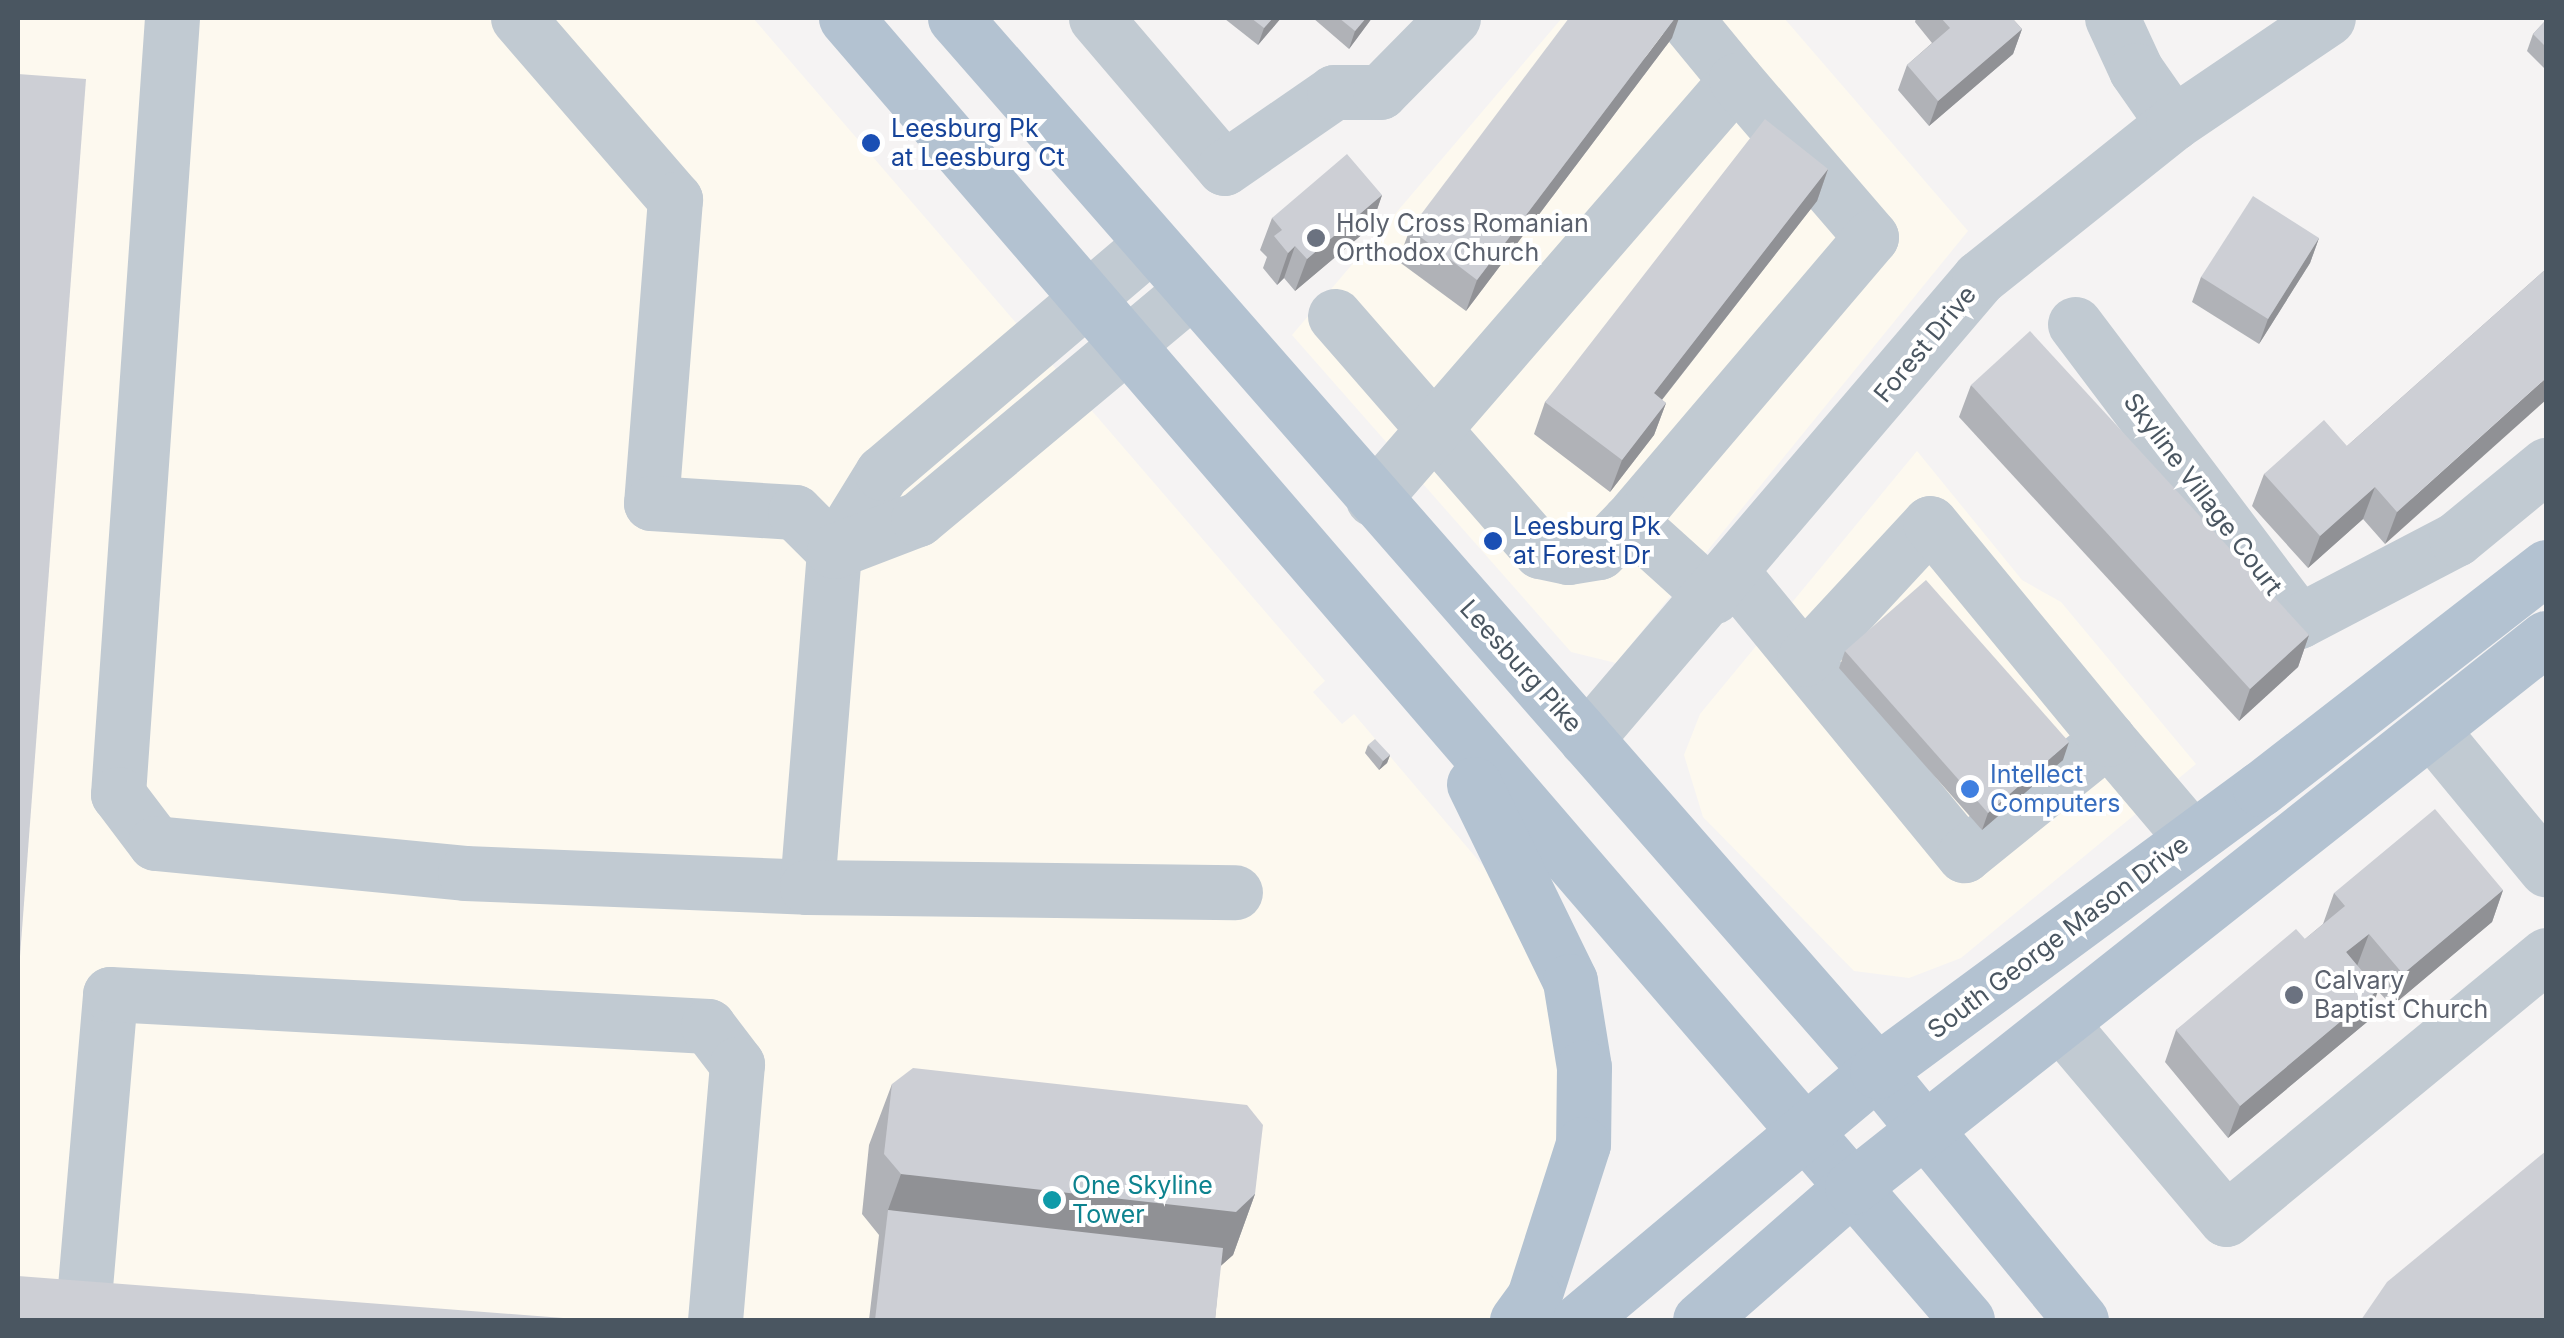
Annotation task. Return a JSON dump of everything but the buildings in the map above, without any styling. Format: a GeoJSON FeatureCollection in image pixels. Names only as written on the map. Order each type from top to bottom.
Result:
{"type":"FeatureCollection","features":[{"type":"Feature","properties":{"kind":"main road"},"geometry":{"type":"LineString","coordinates":[[846,18],[1966,1320]]}},
{"type":"Feature","properties":{"kind":"main road","name":"Leesburg Pike"},"geometry":{"type":"LineString","coordinates":[[954,18],[1877,1071],[2081,1320]]}},
{"type":"Feature","properties":{"kind":"main road","name":"South George Mason Drive"},"geometry":{"type":"LineString","coordinates":[[1580,1320],[1803,1129],[1877,1071],[2192,838],[2546,567]]}},
{"type":"Feature","properties":{"kind":"main road"},"geometry":{"type":"LineString","coordinates":[[1700,1320],[1852,1187],[2433,732],[2546,638]]}},
{"type":"Feature","properties":{"kind":"main road"},"geometry":{"type":"LineString","coordinates":[[1396,659],[1469,775],[1570,980],[1584,1066],[1583,1144],[1541,1278],[1517,1320]]}},
{"type":"Feature","properties":{"kind":"street"},"geometry":{"type":"LineString","coordinates":[[172,18],[118,794],[155,843],[464,872],[807,887],[1235,892]]}},
{"type":"Feature","properties":{"kind":"street"},"geometry":{"type":"LineString","coordinates":[[518,18],[674,199],[651,503],[795,512],[834,551]]}},
{"type":"Feature","properties":{"kind":"street"},"geometry":{"type":"LineString","coordinates":[[1096,18],[1224,168],[1334,92],[1380,92],[1453,18]]}},
{"type":"Feature","properties":{"kind":"street"},"geometry":{"type":"LineString","coordinates":[[1335,316],[1540,551],[1568,557],[1598,552],[1629,521],[1870,237],[1684,18]]}},
{"type":"Feature","properties":{"kind":"street"},"geometry":{"type":"LineString","coordinates":[[2112,18],[2136,70],[2173,123]]}},
{"type":"Feature","properties":{"kind":"street","name":"Forest Drive"},"geometry":{"type":"LineString","coordinates":[[1586,739],[1723,585],[1980,278],[2173,123],[2328,18]]}},
{"type":"Feature","properties":{"kind":"street"},"geometry":{"type":"LineString","coordinates":[[1373,498],[1438,430],[1736,80]]}},
{"type":"Feature","properties":{"kind":"street"},"geometry":{"type":"LineString","coordinates":[[807,887],[834,551],[882,474],[1150,245]]}},
{"type":"Feature","properties":{"kind":"street"},"geometry":{"type":"LineString","coordinates":[[834,551],[918,519],[1191,291]]}},
{"type":"Feature","properties":{"kind":"street","name":"Skyline Village Court"},"geometry":{"type":"LineString","coordinates":[[2075,324],[2298,620],[2456,539],[2546,465]]}},
{"type":"Feature","properties":{"kind":"street"},"geometry":{"type":"LineString","coordinates":[[1629,521],[1723,585],[1804,659],[1964,855],[2108,739]]}},
{"type":"Feature","properties":{"kind":"street"},"geometry":{"type":"LineString","coordinates":[[1804,659],[1930,524],[2192,838]]}},
{"type":"Feature","properties":{"kind":"street"},"geometry":{"type":"LineString","coordinates":[[2433,732],[2546,869]]}},
{"type":"Feature","properties":{"kind":"street"},"geometry":{"type":"LineString","coordinates":[[2062,1024],[2226,1219],[2546,956]]}},
{"type":"Feature","properties":{"kind":"street"},"geometry":{"type":"LineString","coordinates":[[145,1291],[60,1285],[110,994],[708,1026],[737,1064],[715,1320]]}},
{"type":"Feature","properties":{"kind":"shaded area"},"geometry":{"type":"Polygon","coordinates":[[[18,18],[753,18],[1325,681],[1313,692],[1342,724],[1354,714],[1535,927],[1578,1050],[1511,1320],[18,1320],[18,18]]]}},
{"type":"Feature","properties":{"kind":"shaded area"},"geometry":{"type":"Polygon","coordinates":[[[1562,18],[1784,18],[1968,231],[1616,663],[1571,652],[1292,335],[1562,18]]]}},
{"type":"Feature","properties":{"kind":"shaded area"},"geometry":{"type":"Polygon","coordinates":[[[1917,451],[2022,580],[2061,602],[2196,764],[1961,958],[1909,978],[1854,971],[1703,817],[1684,755],[1700,714],[1917,451]]]}},
{"type":"Feature","properties":{"kind":"place","name":"Leesburg Pk at Leesburg Ct"},"geometry":{"type":"Point","coordinates":[871,143]}},
{"type":"Feature","properties":{"kind":"place","name":"Holy Cross Romanian Orthodox Church"},"geometry":{"type":"Point","coordinates":[1316,238]}},
{"type":"Feature","properties":{"kind":"place","name":"Leesburg Pk at Forest Dr"},"geometry":{"type":"Point","coordinates":[1493,541]}},
{"type":"Feature","properties":{"kind":"place","name":"Intellect Computers"},"geometry":{"type":"Point","coordinates":[1970,789]}},
{"type":"Feature","properties":{"kind":"place","name":"Calvary Baptist Church"},"geometry":{"type":"Point","coordinates":[2294,995]}},
{"type":"Feature","properties":{"kind":"place","name":"One Skyline Tower"},"geometry":{"type":"Point","coordinates":[1052,1200]}}]}
